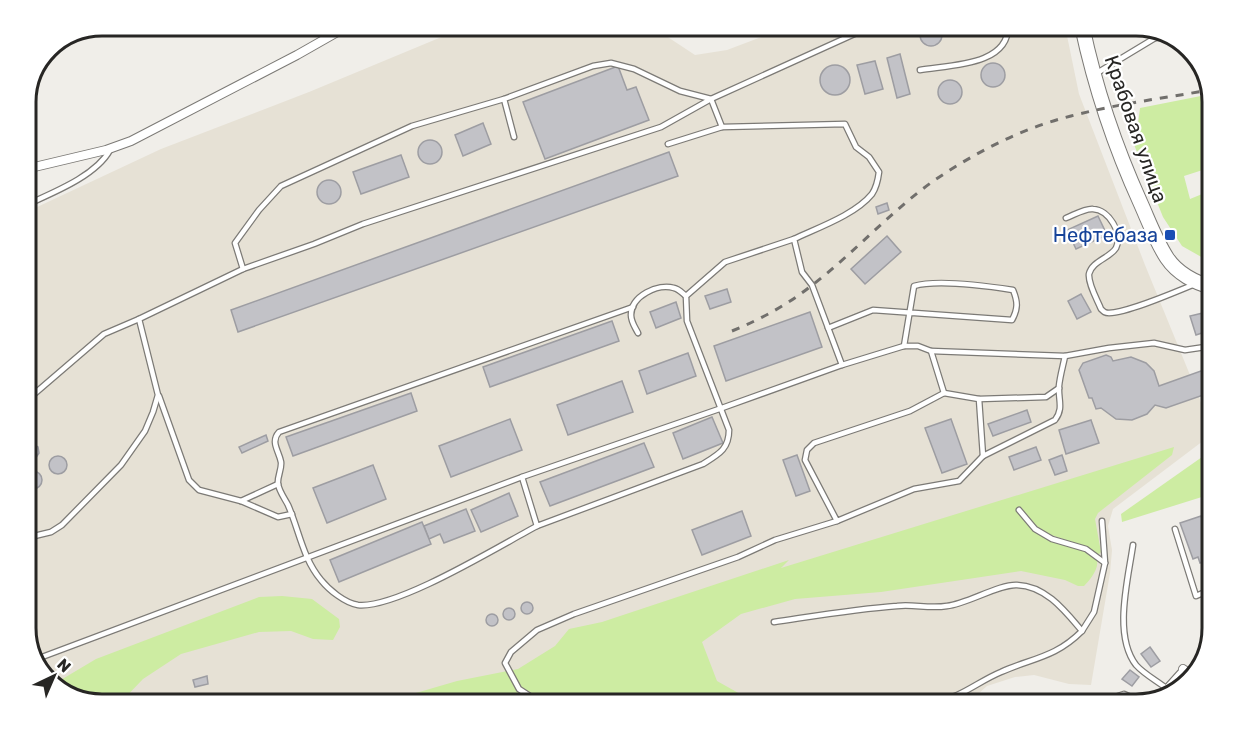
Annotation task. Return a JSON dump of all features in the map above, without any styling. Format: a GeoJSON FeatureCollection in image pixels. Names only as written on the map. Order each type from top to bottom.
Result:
{"type":"FeatureCollection","features":[{"type":"Feature","properties":{"kind":"main road","name":"Крабовая улица"},"geometry":{"type":"LineString","coordinates":[[1084,36],[1094,75],[1129,179],[1150,225],[1168,259],[1183,274],[1202,284]]}},
{"type":"Feature","properties":{"kind":"street"},"geometry":{"type":"LineString","coordinates":[[36,167],[111,148],[152,130],[330,36]]}},
{"type":"Feature","properties":{"kind":"lane"},"geometry":{"type":"LineString","coordinates":[[36,392],[104,334],[243,269],[384,217],[661,127],[711,99],[850,36]]}},
{"type":"Feature","properties":{"kind":"lane"},"geometry":{"type":"LineString","coordinates":[[920,70],[980,60],[996,53],[1006,36]]}},
{"type":"Feature","properties":{"kind":"lane"},"geometry":{"type":"LineString","coordinates":[[1094,75],[1154,38]]}},
{"type":"Feature","properties":{"kind":"lane"},"geometry":{"type":"LineString","coordinates":[[243,269],[235,243],[259,210],[281,186],[412,126],[504,99],[593,66],[611,63],[634,69],[680,92],[711,99]]}},
{"type":"Feature","properties":{"kind":"lane"},"geometry":{"type":"LineString","coordinates":[[504,99],[514,137]]}},
{"type":"Feature","properties":{"kind":"lane"},"geometry":{"type":"LineString","coordinates":[[711,99],[722,127]]}},
{"type":"Feature","properties":{"kind":"lane"},"geometry":{"type":"LineString","coordinates":[[668,144],[722,127],[845,124],[856,147],[869,157],[879,172],[871,195],[842,216],[794,239],[725,262],[686,296]]}},
{"type":"Feature","properties":{"kind":"lane"},"geometry":{"type":"LineString","coordinates":[[36,200],[94,169],[105,159],[111,148]]}},
{"type":"Feature","properties":{"kind":"lane"},"geometry":{"type":"LineString","coordinates":[[1066,218],[1090,208],[1101,210],[1111,219],[1118,236],[1115,249],[1089,272],[1089,279],[1104,312],[1109,313],[1127,308],[1197,283]]}},
{"type":"Feature","properties":{"kind":"lane"},"geometry":{"type":"LineString","coordinates":[[794,239],[802,272],[812,285],[842,365]]}},
{"type":"Feature","properties":{"kind":"lane"},"geometry":{"type":"LineString","coordinates":[[828,328],[873,310],[910,314],[1012,320],[1017,310],[1017,300],[1012,290],[922,283],[914,286],[910,314],[904,346]]}},
{"type":"Feature","properties":{"kind":"lane"},"geometry":{"type":"LineString","coordinates":[[633,307],[279,432],[275,436],[282,464],[278,484],[292,514],[306,556],[321,581],[347,602],[360,605],[373,604],[413,592],[537,526],[703,464],[718,455],[729,442],[729,430],[687,321],[686,296],[678,289],[668,287],[647,292],[639,297],[633,307],[632,321],[638,333]]}},
{"type":"Feature","properties":{"kind":"lane"},"geometry":{"type":"LineString","coordinates":[[139,319],[158,395],[189,480],[199,490],[241,501],[278,517],[292,514]]}},
{"type":"Feature","properties":{"kind":"lane"},"geometry":{"type":"LineString","coordinates":[[43,657],[306,556],[522,477],[842,365],[904,346],[918,346],[931,351],[1065,356],[1154,343],[1185,350],[1202,347]]}},
{"type":"Feature","properties":{"kind":"lane"},"geometry":{"type":"LineString","coordinates":[[931,351],[944,393]]}},
{"type":"Feature","properties":{"kind":"lane"},"geometry":{"type":"LineString","coordinates":[[526,694],[519,689],[505,663],[511,652],[537,630],[574,614],[738,557],[775,540],[837,521],[914,489],[959,481],[983,456],[1055,420],[1062,405],[1059,388],[1065,356]]}},
{"type":"Feature","properties":{"kind":"lane"},"geometry":{"type":"LineString","coordinates":[[837,521],[806,460],[807,450],[814,444],[910,411],[944,393],[979,399],[1046,397],[1059,388]]}},
{"type":"Feature","properties":{"kind":"lane"},"geometry":{"type":"LineString","coordinates":[[36,536],[51,532],[63,525],[121,465],[145,431],[158,395]]}},
{"type":"Feature","properties":{"kind":"lane"},"geometry":{"type":"LineString","coordinates":[[979,399],[983,456]]}},
{"type":"Feature","properties":{"kind":"lane"},"geometry":{"type":"LineString","coordinates":[[522,477],[537,526]]}},
{"type":"Feature","properties":{"kind":"lane"},"geometry":{"type":"LineString","coordinates":[[241,501],[278,484]]}},
{"type":"Feature","properties":{"kind":"lane"},"geometry":{"type":"LineString","coordinates":[[1019,510],[1035,529],[1052,539],[1086,549],[1105,563]]}},
{"type":"Feature","properties":{"kind":"lane"},"geometry":{"type":"LineString","coordinates":[[962,694],[1000,672],[1043,658],[1072,642],[1083,631],[1094,612],[1105,563],[1101,521]]}},
{"type":"Feature","properties":{"kind":"lane"},"geometry":{"type":"LineString","coordinates":[[1175,529],[1196,596],[1202,593]]}},
{"type":"Feature","properties":{"kind":"lane"},"geometry":{"type":"LineString","coordinates":[[1133,545],[1123,638],[1137,666],[1165,687]]}},
{"type":"Feature","properties":{"kind":"lane"},"geometry":{"type":"LineString","coordinates":[[774,622],[900,605],[927,608],[951,606],[1016,584],[1041,590],[1063,608],[1083,631]]}},
{"type":"Feature","properties":{"kind":"lane"},"geometry":{"type":"LineString","coordinates":[[1168,685],[1183,669]]}},
{"type":"Feature","properties":{"kind":"shaded area"},"geometry":{"type":"Polygon","coordinates":[[[444,36],[666,36],[695,55],[727,50],[764,36],[1067,36],[1079,94],[1202,406],[1202,442],[1113,509],[1108,526],[1112,550],[1110,573],[1091,685],[1069,684],[1034,675],[1015,677],[987,686],[978,694],[102,694],[77,689],[55,675],[39,649],[36,633],[36,208],[161,149],[309,92],[444,36]]]}},
{"type":"Feature","properties":{"kind":"green space"},"geometry":{"type":"Polygon","coordinates":[[[1202,96],[1202,170],[1184,176],[1190,199],[1202,194],[1202,257],[1182,246],[1163,217],[1127,127],[1138,124],[1140,108],[1202,96]]]}},
{"type":"Feature","properties":{"kind":"green space"},"geometry":{"type":"Polygon","coordinates":[[[1174,447],[1172,455],[1098,513],[1095,519],[1101,552],[1099,554],[1086,547],[1034,529],[1078,547],[1094,557],[1097,561],[1097,568],[1084,586],[1021,571],[881,592],[795,599],[741,614],[702,642],[717,681],[740,694],[412,694],[457,681],[518,669],[555,646],[569,629],[602,622],[789,560],[781,568],[1174,447]]]}},
{"type":"Feature","properties":{"kind":"green space"},"geometry":{"type":"Polygon","coordinates":[[[1202,457],[1202,497],[1122,522],[1121,514],[1202,457]]]}},
{"type":"Feature","properties":{"kind":"green space"},"geometry":{"type":"Polygon","coordinates":[[[282,596],[312,599],[339,619],[340,627],[333,640],[313,639],[291,631],[259,632],[181,654],[143,679],[129,694],[85,692],[61,680],[96,659],[259,597],[282,596]]]}},
{"type":"Feature","properties":{"kind":"building"},"geometry":{"type":"Polygon","coordinates":[[[920,36],[942,36],[939,43],[931,46],[923,43],[920,36]]]}},
{"type":"Feature","properties":{"kind":"building"},"geometry":{"type":"Polygon","coordinates":[[[900,54],[910,94],[897,98],[887,58],[900,54]]]}},
{"type":"Feature","properties":{"kind":"building"},"geometry":{"type":"Polygon","coordinates":[[[875,61],[883,89],[865,94],[857,65],[875,61]]]}},
{"type":"Feature","properties":{"kind":"building"},"geometry":{"type":"Polygon","coordinates":[[[993,63],[1001,67],[1005,75],[1001,83],[993,87],[985,83],[981,75],[985,67],[993,63]]]}},
{"type":"Feature","properties":{"kind":"building"},"geometry":{"type":"Polygon","coordinates":[[[835,65],[846,69],[850,80],[846,91],[835,95],[824,91],[820,80],[824,69],[835,65]]]}},
{"type":"Feature","properties":{"kind":"building"},"geometry":{"type":"Polygon","coordinates":[[[618,66],[627,90],[636,87],[649,120],[545,159],[523,102],[618,66]]]}},
{"type":"Feature","properties":{"kind":"building"},"geometry":{"type":"Polygon","coordinates":[[[950,80],[958,84],[962,92],[958,100],[950,104],[942,100],[938,92],[942,84],[950,80]]]}},
{"type":"Feature","properties":{"kind":"building"},"geometry":{"type":"Polygon","coordinates":[[[483,123],[491,144],[463,156],[455,135],[483,123]]]}},
{"type":"Feature","properties":{"kind":"building"},"geometry":{"type":"Polygon","coordinates":[[[430,140],[438,144],[442,152],[438,160],[430,164],[422,160],[418,152],[422,144],[430,140]]]}},
{"type":"Feature","properties":{"kind":"building"},"geometry":{"type":"Polygon","coordinates":[[[669,152],[678,176],[238,332],[231,310],[669,152]]]}},
{"type":"Feature","properties":{"kind":"building"},"geometry":{"type":"Polygon","coordinates":[[[401,155],[409,177],[361,194],[353,172],[401,155]]]}},
{"type":"Feature","properties":{"kind":"building"},"geometry":{"type":"Polygon","coordinates":[[[329,180],[337,184],[341,192],[337,200],[329,204],[321,200],[317,192],[321,184],[329,180]]]}},
{"type":"Feature","properties":{"kind":"building"},"geometry":{"type":"Polygon","coordinates":[[[887,203],[889,210],[878,214],[876,207],[887,203]]]}},
{"type":"Feature","properties":{"kind":"building"},"geometry":{"type":"Polygon","coordinates":[[[1098,216],[1107,235],[1076,249],[1067,230],[1098,216]]]}},
{"type":"Feature","properties":{"kind":"building"},"geometry":{"type":"Polygon","coordinates":[[[887,236],[901,252],[865,284],[851,269],[887,236]]]}},
{"type":"Feature","properties":{"kind":"building"},"geometry":{"type":"Polygon","coordinates":[[[727,289],[731,302],[710,309],[705,296],[727,289]]]}},
{"type":"Feature","properties":{"kind":"building"},"geometry":{"type":"Polygon","coordinates":[[[1081,294],[1091,312],[1077,319],[1068,301],[1081,294]]]}},
{"type":"Feature","properties":{"kind":"building"},"geometry":{"type":"Polygon","coordinates":[[[676,302],[681,318],[656,328],[650,312],[676,302]]]}},
{"type":"Feature","properties":{"kind":"building"},"geometry":{"type":"Polygon","coordinates":[[[810,312],[822,347],[726,381],[714,346],[810,312]]]}},
{"type":"Feature","properties":{"kind":"building"},"geometry":{"type":"Polygon","coordinates":[[[1202,313],[1202,333],[1196,335],[1190,316],[1202,313]]]}},
{"type":"Feature","properties":{"kind":"building"},"geometry":{"type":"Polygon","coordinates":[[[612,321],[619,341],[490,387],[483,367],[612,321]]]}},
{"type":"Feature","properties":{"kind":"building"},"geometry":{"type":"Polygon","coordinates":[[[688,353],[696,376],[647,394],[639,371],[688,353]]]}},
{"type":"Feature","properties":{"kind":"building"},"geometry":{"type":"Polygon","coordinates":[[[1106,355],[1113,361],[1131,357],[1146,363],[1154,371],[1159,386],[1202,371],[1202,395],[1166,408],[1155,405],[1147,414],[1132,420],[1116,419],[1101,408],[1096,409],[1092,398],[1089,398],[1079,370],[1083,363],[1106,355]]]}},
{"type":"Feature","properties":{"kind":"building"},"geometry":{"type":"Polygon","coordinates":[[[622,381],[633,412],[568,435],[557,405],[622,381]]]}},
{"type":"Feature","properties":{"kind":"building"},"geometry":{"type":"Polygon","coordinates":[[[411,393],[417,411],[293,456],[286,437],[411,393]]]}},
{"type":"Feature","properties":{"kind":"building"},"geometry":{"type":"Polygon","coordinates":[[[1027,410],[1031,422],[993,436],[988,424],[1027,410]]]}},
{"type":"Feature","properties":{"kind":"building"},"geometry":{"type":"Polygon","coordinates":[[[712,417],[723,443],[683,459],[673,433],[712,417]]]}},
{"type":"Feature","properties":{"kind":"building"},"geometry":{"type":"Polygon","coordinates":[[[510,419],[522,450],[451,477],[439,446],[510,419]]]}},
{"type":"Feature","properties":{"kind":"building"},"geometry":{"type":"Polygon","coordinates":[[[951,419],[967,464],[942,473],[925,428],[951,419]]]}},
{"type":"Feature","properties":{"kind":"building"},"geometry":{"type":"Polygon","coordinates":[[[1091,420],[1099,443],[1066,454],[1059,430],[1091,420]]]}},
{"type":"Feature","properties":{"kind":"building"},"geometry":{"type":"Polygon","coordinates":[[[266,435],[268,441],[242,453],[239,447],[266,435]]]}},
{"type":"Feature","properties":{"kind":"building"},"geometry":{"type":"Polygon","coordinates":[[[644,443],[654,467],[550,506],[540,482],[644,443]]]}},
{"type":"Feature","properties":{"kind":"building"},"geometry":{"type":"Polygon","coordinates":[[[36,446],[38,447],[39,453],[36,458],[36,446]]]}},
{"type":"Feature","properties":{"kind":"building"},"geometry":{"type":"Polygon","coordinates":[[[1036,447],[1041,460],[1014,470],[1009,457],[1036,447]]]}},
{"type":"Feature","properties":{"kind":"building"},"geometry":{"type":"Polygon","coordinates":[[[797,455],[810,491],[796,496],[783,460],[797,455]]]}},
{"type":"Feature","properties":{"kind":"building"},"geometry":{"type":"Polygon","coordinates":[[[1062,455],[1067,471],[1055,475],[1049,460],[1062,455]]]}},
{"type":"Feature","properties":{"kind":"building"},"geometry":{"type":"Polygon","coordinates":[[[58,456],[64,459],[67,465],[64,471],[58,474],[52,471],[49,465],[52,459],[58,456]]]}},
{"type":"Feature","properties":{"kind":"building"},"geometry":{"type":"Polygon","coordinates":[[[373,465],[386,499],[327,523],[313,488],[373,465]]]}},
{"type":"Feature","properties":{"kind":"building"},"geometry":{"type":"Polygon","coordinates":[[[36,472],[41,477],[41,483],[36,488],[36,472]]]}},
{"type":"Feature","properties":{"kind":"building"},"geometry":{"type":"Polygon","coordinates":[[[509,493],[518,516],[481,532],[471,510],[509,493]]]}},
{"type":"Feature","properties":{"kind":"building"},"geometry":{"type":"Polygon","coordinates":[[[466,509],[475,531],[444,543],[440,534],[429,539],[424,526],[466,509]]]}},
{"type":"Feature","properties":{"kind":"building"},"geometry":{"type":"Polygon","coordinates":[[[742,511],[751,536],[702,555],[692,530],[742,511]]]}},
{"type":"Feature","properties":{"kind":"building"},"geometry":{"type":"Polygon","coordinates":[[[1201,516],[1202,562],[1200,563],[1198,557],[1193,559],[1180,523],[1201,516]]]}},
{"type":"Feature","properties":{"kind":"building"},"geometry":{"type":"Polygon","coordinates":[[[422,522],[431,544],[339,582],[330,560],[422,522]]]}},
{"type":"Feature","properties":{"kind":"building"},"geometry":{"type":"Polygon","coordinates":[[[527,602],[533,608],[527,614],[521,608],[527,602]]]}},
{"type":"Feature","properties":{"kind":"building"},"geometry":{"type":"Polygon","coordinates":[[[509,608],[515,614],[509,620],[503,614],[509,608]]]}},
{"type":"Feature","properties":{"kind":"building"},"geometry":{"type":"Polygon","coordinates":[[[492,614],[498,620],[492,626],[486,620],[492,614]]]}},
{"type":"Feature","properties":{"kind":"building"},"geometry":{"type":"Polygon","coordinates":[[[1150,647],[1160,661],[1151,667],[1141,654],[1150,647]]]}},
{"type":"Feature","properties":{"kind":"building"},"geometry":{"type":"Polygon","coordinates":[[[1130,670],[1139,677],[1132,686],[1122,679],[1130,670]]]}},
{"type":"Feature","properties":{"kind":"building"},"geometry":{"type":"Polygon","coordinates":[[[207,676],[208,684],[195,687],[193,680],[207,676]]]}},
{"type":"Feature","properties":{"kind":"railway"},"geometry":{"type":"LineString","coordinates":[[732,331],[753,322],[802,293],[842,261],[916,194],[948,171],[999,143],[1035,127],[1071,116],[1201,92]]}},
{"type":"Feature","properties":{"kind":"place","name":"Нефтебаза"},"geometry":{"type":"Point","coordinates":[1170,235]}}]}
